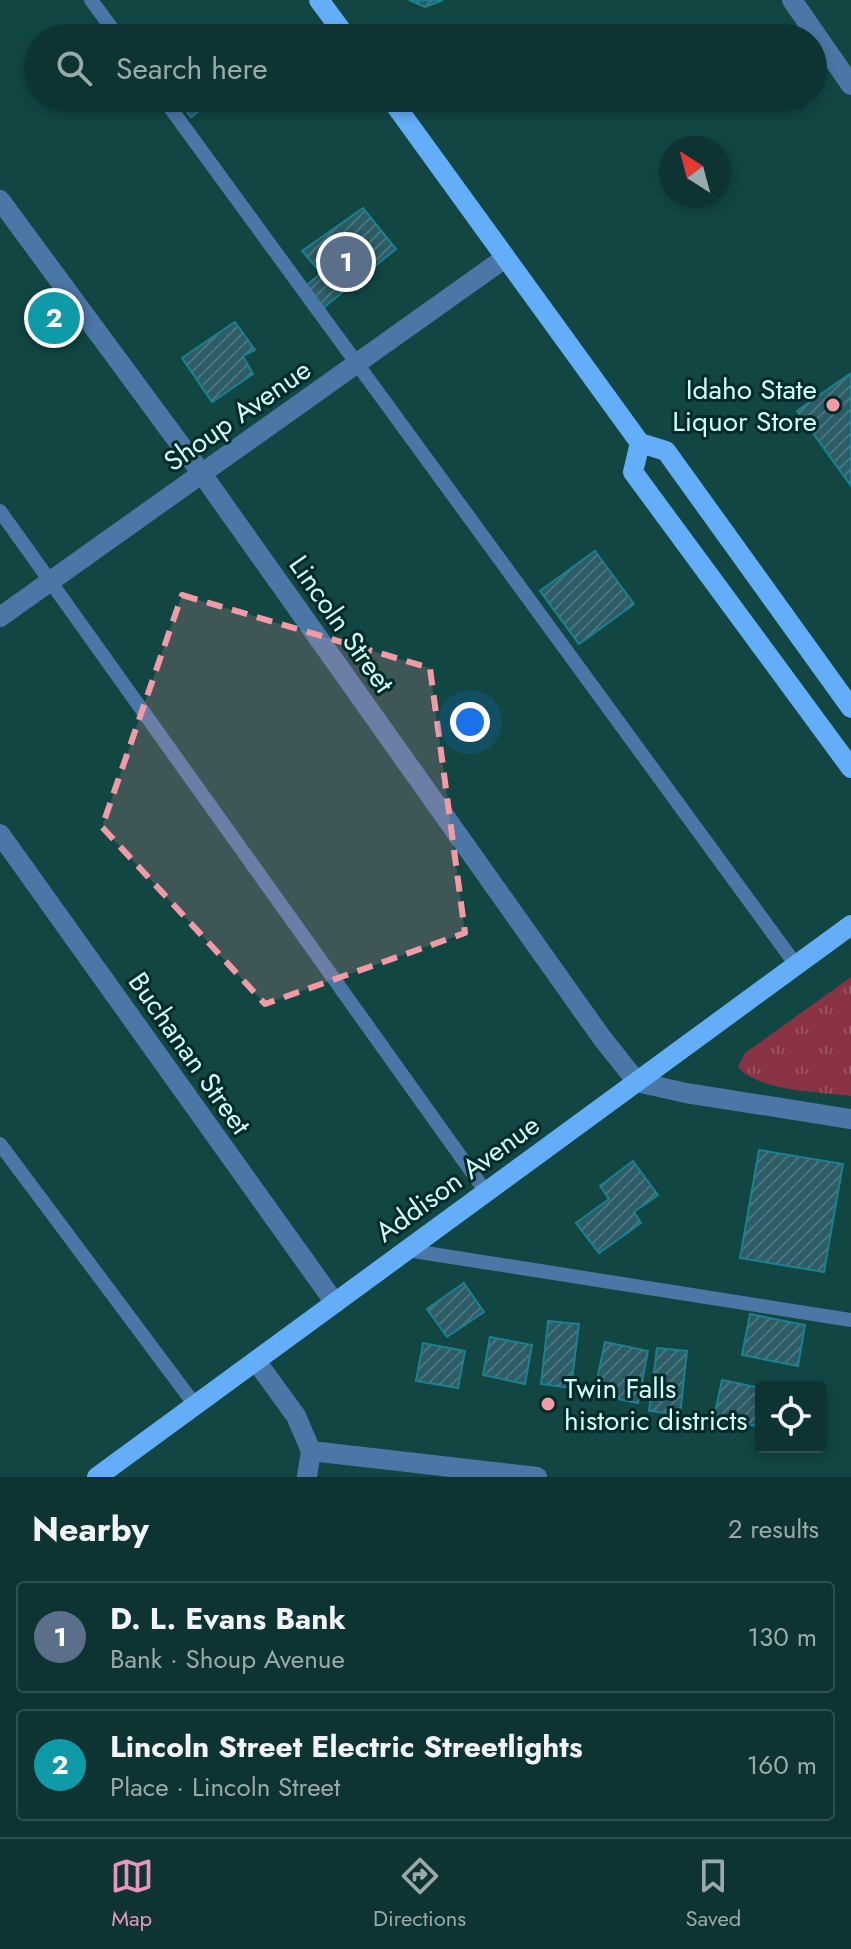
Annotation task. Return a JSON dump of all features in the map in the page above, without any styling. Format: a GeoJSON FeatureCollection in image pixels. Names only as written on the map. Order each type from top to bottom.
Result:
{"type":"FeatureCollection","features":[{"type":"Feature","properties":{"kind":"main road"},"geometry":{"type":"LineString","coordinates":[[319,0],[337,24]]}},
{"type":"Feature","properties":{"kind":"main road"},"geometry":{"type":"LineString","coordinates":[[400,112],[640,443],[666,451],[851,708]]}},
{"type":"Feature","properties":{"kind":"main road"},"geometry":{"type":"LineString","coordinates":[[640,443],[633,472],[851,768]]}},
{"type":"Feature","properties":{"kind":"main road","name":"Addison Avenue"},"geometry":{"type":"LineString","coordinates":[[97,1477],[851,925]]}},
{"type":"Feature","properties":{"kind":"street"},"geometry":{"type":"LineString","coordinates":[[792,0],[809,24]]}},
{"type":"Feature","properties":{"kind":"street"},"geometry":{"type":"LineString","coordinates":[[827,50],[851,85]]}},
{"type":"Feature","properties":{"kind":"street","name":"Lincoln Street"},"geometry":{"type":"LineString","coordinates":[[0,200],[202,474],[602,1038],[637,1082]]}},
{"type":"Feature","properties":{"kind":"street","name":"Shoup Avenue"},"geometry":{"type":"LineString","coordinates":[[0,617],[505,258]]}},
{"type":"Feature","properties":{"kind":"street","name":"Buchanan Street"},"geometry":{"type":"LineString","coordinates":[[0,834],[335,1303]]}},
{"type":"Feature","properties":{"kind":"street"},"geometry":{"type":"LineString","coordinates":[[637,1082],[686,1093],[851,1119]]}},
{"type":"Feature","properties":{"kind":"street"},"geometry":{"type":"LineString","coordinates":[[256,1361],[296,1416],[311,1451],[307,1477]]}},
{"type":"Feature","properties":{"kind":"street"},"geometry":{"type":"LineString","coordinates":[[311,1451],[537,1477]]}},
{"type":"Feature","properties":{"kind":"lane"},"geometry":{"type":"LineString","coordinates":[[91,0],[109,24]]}},
{"type":"Feature","properties":{"kind":"lane"},"geometry":{"type":"LineString","coordinates":[[173,112],[796,965]]}},
{"type":"Feature","properties":{"kind":"lane"},"geometry":{"type":"LineString","coordinates":[[0,511],[486,1192]]}},
{"type":"Feature","properties":{"kind":"lane"},"geometry":{"type":"LineString","coordinates":[[0,1144],[195,1405]]}},
{"type":"Feature","properties":{"kind":"lane"},"geometry":{"type":"LineString","coordinates":[[407,1250],[851,1320]]}},
{"type":"Feature","properties":{"kind":"highlighted area"},"geometry":{"type":"Polygon","coordinates":[[[182,595],[430,668],[465,933],[265,1004],[102,827],[182,595]]]}},
{"type":"Feature","properties":{"kind":"green space"},"geometry":{"type":"Polygon","coordinates":[[[851,977],[851,1096],[774,1086],[747,1075],[738,1067],[745,1053],[851,977]]]}},
{"type":"Feature","properties":{"kind":"building"},"geometry":{"type":"Polygon","coordinates":[[[409,0],[443,0],[425,7],[409,0]]]}},
{"type":"Feature","properties":{"kind":"building"},"geometry":{"type":"Polygon","coordinates":[[[363,208],[396,249],[323,308],[306,286],[321,273],[302,251],[363,208]]]}},
{"type":"Feature","properties":{"kind":"building"},"geometry":{"type":"Polygon","coordinates":[[[235,322],[255,350],[243,356],[253,374],[212,402],[182,358],[235,322]]]}},
{"type":"Feature","properties":{"kind":"building"},"geometry":{"type":"Polygon","coordinates":[[[851,373],[851,486],[797,411],[851,373]]]}},
{"type":"Feature","properties":{"kind":"building"},"geometry":{"type":"Polygon","coordinates":[[[595,551],[634,604],[579,644],[540,591],[595,551]]]}},
{"type":"Feature","properties":{"kind":"building"},"geometry":{"type":"Polygon","coordinates":[[[759,1150],[843,1164],[824,1272],[740,1258],[759,1150]]]}},
{"type":"Feature","properties":{"kind":"building"},"geometry":{"type":"Polygon","coordinates":[[[633,1161],[658,1195],[634,1212],[641,1223],[599,1253],[576,1223],[609,1199],[600,1186],[633,1161]]]}},
{"type":"Feature","properties":{"kind":"building"},"geometry":{"type":"Polygon","coordinates":[[[464,1283],[484,1312],[447,1337],[427,1309],[464,1283]]]}},
{"type":"Feature","properties":{"kind":"building"},"geometry":{"type":"Polygon","coordinates":[[[750,1314],[805,1325],[798,1366],[742,1355],[750,1314]]]}},
{"type":"Feature","properties":{"kind":"building"},"geometry":{"type":"Polygon","coordinates":[[[548,1321],[579,1324],[571,1388],[541,1384],[548,1321]]]}},
{"type":"Feature","properties":{"kind":"building"},"geometry":{"type":"Polygon","coordinates":[[[490,1337],[532,1345],[525,1384],[483,1375],[490,1337]]]}},
{"type":"Feature","properties":{"kind":"building"},"geometry":{"type":"Polygon","coordinates":[[[605,1342],[648,1351],[638,1403],[594,1394],[605,1342]]]}},
{"type":"Feature","properties":{"kind":"building"},"geometry":{"type":"Polygon","coordinates":[[[423,1343],[465,1351],[458,1388],[416,1381],[423,1343]]]}},
{"type":"Feature","properties":{"kind":"building"},"geometry":{"type":"Polygon","coordinates":[[[657,1348],[687,1351],[680,1415],[649,1411],[657,1348]]]}},
{"type":"Feature","properties":{"kind":"building"},"geometry":{"type":"Polygon","coordinates":[[[722,1380],[755,1387],[755,1426],[714,1417],[722,1380]]]}},
{"type":"Feature","properties":{"kind":"place","name":"D. L. Evans Bank"},"geometry":{"type":"Point","coordinates":[346,262]}},
{"type":"Feature","properties":{"kind":"place","name":"Lincoln Street Electric Streetlights"},"geometry":{"type":"Point","coordinates":[54,318]}},
{"type":"Feature","properties":{"kind":"place","name":"Idaho State Liquor Store"},"geometry":{"type":"Point","coordinates":[833,405]}},
{"type":"Feature","properties":{"kind":"place","name":"Twin Falls historic districts"},"geometry":{"type":"Point","coordinates":[548,1404]}}]}
